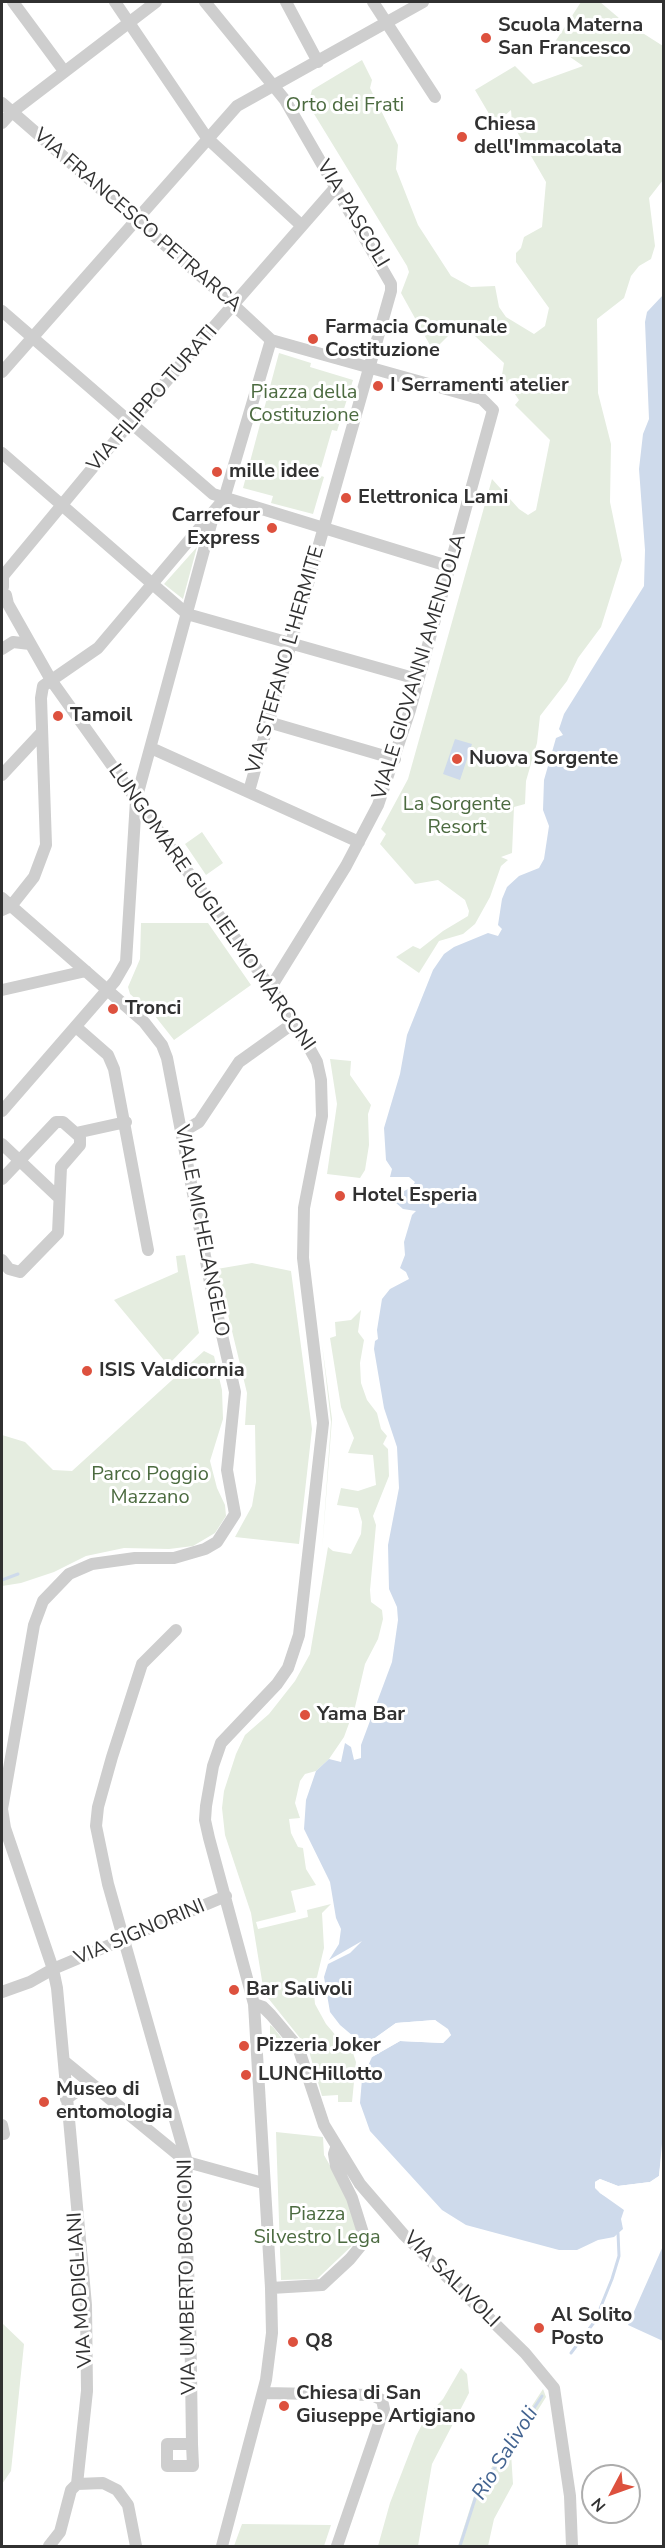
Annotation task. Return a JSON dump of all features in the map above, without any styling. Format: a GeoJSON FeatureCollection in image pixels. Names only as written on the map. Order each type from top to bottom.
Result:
{"type":"FeatureCollection","features":[{"type":"Feature","properties":{"kind":"street"},"geometry":{"type":"LineString","coordinates":[[13,2],[64,71]]}},
{"type":"Feature","properties":{"kind":"street"},"geometry":{"type":"LineString","coordinates":[[115,2],[207,138],[302,226]]}},
{"type":"Feature","properties":{"kind":"street"},"geometry":{"type":"LineString","coordinates":[[2,123],[12,112],[64,71],[156,2]]}},
{"type":"Feature","properties":{"kind":"street","name":"VIA PASCOLI"},"geometry":{"type":"LineString","coordinates":[[205,2],[285,100],[391,284],[369,369]]}},
{"type":"Feature","properties":{"kind":"street"},"geometry":{"type":"LineString","coordinates":[[286,2],[318,62]]}},
{"type":"Feature","properties":{"kind":"street"},"geometry":{"type":"LineString","coordinates":[[373,2],[435,97]]}},
{"type":"Feature","properties":{"kind":"street"},"geometry":{"type":"LineString","coordinates":[[2,372],[237,106],[423,2]]}},
{"type":"Feature","properties":{"kind":"street"},"geometry":{"type":"LineString","coordinates":[[285,100],[287,78]]}},
{"type":"Feature","properties":{"kind":"street","name":"VIA FRANCESCO PETRARCA"},"geometry":{"type":"LineString","coordinates":[[2,103],[235,305],[271,340]]}},
{"type":"Feature","properties":{"kind":"street","name":"VIA FILIPPO TURATI"},"geometry":{"type":"LineString","coordinates":[[3,592],[3,576],[129,424],[335,188]]}},
{"type":"Feature","properties":{"kind":"street"},"geometry":{"type":"LineString","coordinates":[[2,311],[129,424],[213,494],[323,530],[451,567]]}},
{"type":"Feature","properties":{"kind":"street"},"geometry":{"type":"LineString","coordinates":[[6,908],[39,870],[46,845],[42,732],[43,686],[98,648],[224,499],[271,340],[369,369],[323,530]]}},
{"type":"Feature","properties":{"kind":"street","name":"VIALE GIOVANNI AMENDOLA"},"geometry":{"type":"LineString","coordinates":[[271,987],[375,812],[395,759],[493,418],[492,407],[482,399],[369,369]]}},
{"type":"Feature","properties":{"kind":"street"},"geometry":{"type":"LineString","coordinates":[[2,453],[187,614],[417,679]]}},
{"type":"Feature","properties":{"kind":"street"},"geometry":{"type":"LineString","coordinates":[[2,1111],[107,990],[123,968],[128,955],[136,800],[214,513]]}},
{"type":"Feature","properties":{"kind":"street","name":"VIA STEFANO L'HERMITE"},"geometry":{"type":"LineString","coordinates":[[249,791],[323,530]]}},
{"type":"Feature","properties":{"kind":"street","name":"LUNGOMARE GUGLIELMO MARCONI"},"geometry":{"type":"LineString","coordinates":[[3,592],[51,680],[295,1022],[317,1062],[321,1080],[322,1116],[304,1208],[303,1258],[322,1404],[322,1444],[304,1601],[295,1650],[278,1684],[221,1743],[208,1788],[205,1820],[254,2004],[271,2288],[271,2348],[264,2393],[222,2547]]}},
{"type":"Feature","properties":{"kind":"street"},"geometry":{"type":"LineString","coordinates":[[2,610],[22,629]]}},
{"type":"Feature","properties":{"kind":"street"},"geometry":{"type":"LineString","coordinates":[[2,649],[14,642],[30,644]]}},
{"type":"Feature","properties":{"kind":"street"},"geometry":{"type":"LineString","coordinates":[[268,722],[395,759]]}},
{"type":"Feature","properties":{"kind":"street"},"geometry":{"type":"LineString","coordinates":[[2,775],[42,732]]}},
{"type":"Feature","properties":{"kind":"street"},"geometry":{"type":"LineString","coordinates":[[151,748],[359,842]]}},
{"type":"Feature","properties":{"kind":"street"},"geometry":{"type":"LineString","coordinates":[[133,833],[148,816]]}},
{"type":"Feature","properties":{"kind":"street","name":"VIALE MICHELANGELO"},"geometry":{"type":"LineString","coordinates":[[2,898],[6,908],[86,971],[144,1022],[162,1045],[167,1058],[210,1282],[235,1392],[227,1470],[235,1514],[217,1542],[189,1556],[107,1561],[79,1569],[50,1591],[38,1611],[2,1818],[53,1969],[65,2062],[66,2099]]}},
{"type":"Feature","properties":{"kind":"street"},"geometry":{"type":"LineString","coordinates":[[2,990],[86,971]]}},
{"type":"Feature","properties":{"kind":"street"},"geometry":{"type":"LineString","coordinates":[[182,1132],[199,1122],[239,1062],[295,1022]]}},
{"type":"Feature","properties":{"kind":"street"},"geometry":{"type":"LineString","coordinates":[[76,1027],[111,1060],[126,1122],[148,1250]]}},
{"type":"Feature","properties":{"kind":"street"},"geometry":{"type":"LineString","coordinates":[[2,1179],[56,1122],[63,1122],[80,1137],[80,1145],[61,1167],[58,1233],[20,1272],[9,1269],[2,1260]]}},
{"type":"Feature","properties":{"kind":"street"},"geometry":{"type":"LineString","coordinates":[[76,1133],[126,1122]]}},
{"type":"Feature","properties":{"kind":"street"},"geometry":{"type":"LineString","coordinates":[[2,1144],[58,1197]]}},
{"type":"Feature","properties":{"kind":"street","name":"VIA UMBERTO BOCCIONI"},"geometry":{"type":"LineString","coordinates":[[176,1630],[142,1664],[96,1816],[100,1850],[187,2162],[185,2206],[192,2444]]}},
{"type":"Feature","properties":{"kind":"street","name":"VIA SIGNORINI"},"geometry":{"type":"LineString","coordinates":[[2,1992],[30,1982],[53,1969],[226,1896]]}},
{"type":"Feature","properties":{"kind":"street","name":"VIA SALIVOLI"},"geometry":{"type":"LineString","coordinates":[[254,2004],[263,2007],[298,2047],[307,2067],[318,2110],[336,2148],[360,2184],[384,2213],[546,2376],[557,2395],[572,2511],[572,2547]]}},
{"type":"Feature","properties":{"kind":"street"},"geometry":{"type":"LineString","coordinates":[[65,2062],[187,2162],[263,2184]]}},
{"type":"Feature","properties":{"kind":"street"},"geometry":{"type":"LineString","coordinates":[[66,2099],[80,2091],[98,2090]]}},
{"type":"Feature","properties":{"kind":"street","name":"VIA MODIGLIANI"},"geometry":{"type":"LineString","coordinates":[[49,2547],[60,2532],[71,2490],[77,2484],[88,2358],[86,2305],[66,2099]]}},
{"type":"Feature","properties":{"kind":"street"},"geometry":{"type":"LineString","coordinates":[[271,2288],[322,2284],[351,2259],[363,2243],[352,2198],[336,2166],[334,2154],[336,2148]]}},
{"type":"Feature","properties":{"kind":"street"},"geometry":{"type":"LineString","coordinates":[[264,2393],[372,2395],[382,2400],[384,2409],[337,2547]]}},
{"type":"Feature","properties":{"kind":"street"},"geometry":{"type":"LineString","coordinates":[[77,2484],[103,2483],[123,2497],[133,2522],[136,2547]]}},
{"type":"Feature","properties":{"kind":"green space"},"geometry":{"type":"Polygon","coordinates":[[[581,2],[600,2],[619,18],[663,46],[663,180],[649,198],[655,246],[651,259],[639,266],[631,276],[624,298],[597,319],[598,393],[611,444],[610,502],[622,560],[601,627],[578,658],[567,681],[540,716],[537,743],[526,781],[525,804],[514,807],[512,853],[501,857],[508,860],[501,866],[490,897],[475,924],[463,934],[439,941],[419,973],[396,957],[413,946],[420,949],[443,931],[468,916],[469,911],[465,900],[438,880],[415,884],[380,844],[386,834],[381,829],[408,779],[492,479],[519,509],[528,515],[536,510],[550,440],[515,405],[519,400],[502,375],[504,363],[461,323],[436,348],[431,347],[401,293],[409,272],[407,266],[308,104],[312,90],[362,60],[372,80],[370,88],[398,145],[396,169],[418,225],[451,276],[471,287],[495,286],[499,307],[506,317],[534,334],[545,326],[549,308],[516,262],[516,253],[521,248],[524,237],[542,227],[546,182],[512,123],[511,110],[495,124],[475,90],[515,66],[533,84],[583,66],[553,45],[581,2]]]}},
{"type":"Feature","properties":{"kind":"green space","name":"Piazza della Costituzione"},"geometry":{"type":"Polygon","coordinates":[[[279,353],[311,363],[310,367],[353,380],[337,431],[332,430],[319,475],[324,477],[313,514],[271,503],[273,496],[243,488],[279,353]]]}},
{"type":"Feature","properties":{"kind":"green space"},"geometry":{"type":"Polygon","coordinates":[[[197,547],[183,599],[164,584],[197,547]]]}},
{"type":"Feature","properties":{"kind":"green space"},"geometry":{"type":"Polygon","coordinates":[[[202,832],[223,863],[206,875],[185,844],[202,832]]]}},
{"type":"Feature","properties":{"kind":"green space"},"geometry":{"type":"Polygon","coordinates":[[[141,923],[208,923],[251,985],[174,1040],[155,1016],[130,994],[128,987],[140,959],[141,923]]]}},
{"type":"Feature","properties":{"kind":"green space"},"geometry":{"type":"Polygon","coordinates":[[[330,1059],[351,1061],[350,1075],[371,1105],[368,1114],[369,1145],[365,1170],[360,1178],[327,1174],[337,1104],[330,1059]]]}},
{"type":"Feature","properties":{"kind":"green space"},"geometry":{"type":"Polygon","coordinates":[[[185,1255],[199,1333],[168,1365],[114,1300],[178,1272],[176,1256],[185,1255]]]}},
{"type":"Feature","properties":{"kind":"green space"},"geometry":{"type":"Polygon","coordinates":[[[252,1263],[291,1271],[312,1429],[299,1544],[235,1537],[252,1506],[256,1482],[255,1425],[245,1425],[247,1393],[217,1269],[252,1263]]]}},
{"type":"Feature","properties":{"kind":"green space"},"geometry":{"type":"Polygon","coordinates":[[[361,1310],[358,1332],[364,1340],[360,1363],[361,1383],[367,1400],[377,1413],[381,1429],[387,1436],[383,1444],[388,1449],[389,1476],[373,1516],[376,1525],[370,1590],[371,1602],[382,1610],[383,1619],[378,1639],[365,1664],[355,1707],[344,1737],[329,1759],[316,1771],[305,1774],[300,1781],[295,1803],[300,1818],[289,1819],[291,1833],[298,1847],[303,1848],[306,1869],[316,1885],[291,1891],[296,1912],[256,1922],[258,1929],[308,1917],[307,1910],[331,1904],[322,1913],[324,1948],[317,1977],[313,1982],[315,2004],[326,2024],[353,2053],[356,2062],[352,2102],[338,2102],[338,2095],[322,2096],[308,2048],[264,1993],[251,1913],[225,1835],[222,1808],[224,1791],[245,1735],[269,1714],[295,1681],[310,1654],[328,1547],[333,1551],[351,1554],[361,1534],[362,1522],[358,1508],[337,1505],[341,1488],[358,1491],[376,1485],[373,1455],[348,1453],[354,1438],[341,1407],[330,1338],[336,1336],[335,1322],[351,1320],[361,1310]]]}},
{"type":"Feature","properties":{"kind":"green space"},"geometry":{"type":"Polygon","coordinates":[[[322,1344],[332,1419],[322,1552],[331,1422],[322,1344]]]}},
{"type":"Feature","properties":{"kind":"green space","name":"Parco Poggio Mazzano"},"geometry":{"type":"Polygon","coordinates":[[[204,1351],[214,1356],[222,1390],[223,1419],[210,1461],[217,1488],[225,1505],[226,1516],[215,1533],[193,1546],[169,1549],[124,1548],[86,1556],[54,1572],[21,1583],[2,1586],[2,1435],[25,1442],[53,1470],[72,1471],[204,1351]]]}},
{"type":"Feature","properties":{"kind":"green space"},"geometry":{"type":"Polygon","coordinates":[[[270,2025],[273,2027],[294,2054],[270,2053],[270,2025]]]}},
{"type":"Feature","properties":{"kind":"green space","name":"Piazza Silvestro Lega"},"geometry":{"type":"Polygon","coordinates":[[[276,2132],[323,2137],[324,2155],[349,2199],[360,2238],[317,2279],[281,2280],[276,2132]]]}},
{"type":"Feature","properties":{"kind":"green space"},"geometry":{"type":"Polygon","coordinates":[[[2,2323],[24,2344],[11,2471],[2,2484],[2,2323]]]}},
{"type":"Feature","properties":{"kind":"green space"},"geometry":{"type":"Polygon","coordinates":[[[461,2368],[467,2374],[469,2393],[432,2464],[418,2546],[378,2546],[390,2503],[416,2436],[426,2417],[443,2399],[461,2368]]]}},
{"type":"Feature","properties":{"kind":"green space"},"geometry":{"type":"Polygon","coordinates":[[[543,2389],[546,2397],[511,2453],[513,2484],[494,2519],[488,2546],[458,2546],[475,2493],[543,2389]]]}},
{"type":"Feature","properties":{"kind":"green space"},"geometry":{"type":"Polygon","coordinates":[[[242,2524],[331,2525],[324,2546],[234,2546],[242,2524]]]}},
{"type":"Feature","properties":{"kind":"water"},"geometry":{"type":"Polygon","coordinates":[[[663,295],[664,2133],[659,2176],[650,2182],[618,2186],[600,2179],[595,2182],[600,2193],[624,2210],[621,2219],[623,2229],[614,2237],[598,2240],[577,2250],[559,2250],[466,2225],[442,2210],[370,2131],[360,2103],[362,2079],[372,2057],[400,2041],[443,2043],[451,2035],[435,2020],[396,2023],[368,2043],[353,2036],[330,2012],[324,1977],[328,1964],[350,1953],[362,1941],[329,1960],[339,1944],[341,1929],[336,1918],[330,1882],[304,1829],[306,1800],[316,1771],[329,1759],[341,1762],[345,1743],[351,1747],[354,1760],[361,1758],[361,1745],[392,1662],[398,1620],[397,1607],[389,1589],[388,1545],[399,1488],[397,1447],[384,1408],[374,1349],[375,1341],[378,1339],[377,1330],[382,1299],[390,1289],[409,1279],[406,1272],[400,1268],[405,1255],[404,1242],[412,1215],[416,1211],[403,1209],[395,1202],[400,1193],[412,1187],[415,1182],[409,1177],[390,1177],[392,1169],[386,1160],[384,1128],[400,1074],[407,1035],[433,970],[444,954],[454,947],[488,933],[498,936],[502,929],[498,925],[502,899],[507,887],[519,876],[539,868],[544,859],[549,826],[543,810],[544,780],[556,738],[563,735],[559,729],[564,714],[644,586],[645,550],[639,469],[643,434],[649,419],[645,322],[647,312],[663,295]]]}},
{"type":"Feature","properties":{"kind":"water","name":"Nuova Sorgente"},"geometry":{"type":"Polygon","coordinates":[[[455,739],[472,744],[460,780],[443,774],[455,739]]]}},
{"type":"Feature","properties":{"kind":"water"},"geometry":{"type":"Polygon","coordinates":[[[663,2246],[663,2341],[628,2325],[663,2246]]]}},
{"type":"Feature","properties":{"kind":"pier"},"geometry":{"type":"Polygon","coordinates":[[[435,2020],[448,2029],[451,2035],[443,2043],[400,2041],[372,2057],[371,2054],[400,2038],[442,2041],[447,2035],[435,2024],[397,2026],[368,2046],[368,2043],[396,2023],[435,2020]]]}},
{"type":"Feature","properties":{"kind":"pier"},"geometry":{"type":"Polygon","coordinates":[[[663,2133],[661,2178],[650,2185],[618,2189],[598,2183],[602,2190],[622,2203],[626,2212],[620,2205],[595,2188],[595,2182],[600,2179],[618,2186],[650,2182],[659,2176],[663,2133]]]}},
{"type":"Feature","properties":{"kind":"waterway"},"geometry":{"type":"LineString","coordinates":[[2,1580],[18,1574]]}},
{"type":"Feature","properties":{"kind":"waterway","name":"Rio Salivoli"},"geometry":{"type":"LineString","coordinates":[[571,2353],[595,2321],[612,2279],[619,2256],[618,2233]]}},
{"type":"Feature","properties":{"kind":"waterway","name":"Rio Salivoli"},"geometry":{"type":"LineString","coordinates":[[460,2546],[476,2496],[542,2396]]}},
{"type":"Feature","properties":{"kind":"place","name":"Scuola Materna San Francesco"},"geometry":{"type":"Point","coordinates":[486,38]}},
{"type":"Feature","properties":{"kind":"place","name":"Chiesa dell'Immacolata"},"geometry":{"type":"Point","coordinates":[462,137]}},
{"type":"Feature","properties":{"kind":"place","name":"Farmacia Comunale Costituzione"},"geometry":{"type":"Point","coordinates":[313,339]}},
{"type":"Feature","properties":{"kind":"place","name":"I Serramenti atelier"},"geometry":{"type":"Point","coordinates":[378,386]}},
{"type":"Feature","properties":{"kind":"place","name":"mille idee"},"geometry":{"type":"Point","coordinates":[217,472]}},
{"type":"Feature","properties":{"kind":"place","name":"Elettronica Lami"},"geometry":{"type":"Point","coordinates":[346,498]}},
{"type":"Feature","properties":{"kind":"place","name":"Carrefour Express"},"geometry":{"type":"Point","coordinates":[272,528]}},
{"type":"Feature","properties":{"kind":"place","name":"Tamoil"},"geometry":{"type":"Point","coordinates":[58,716]}},
{"type":"Feature","properties":{"kind":"place","name":"Nuova Sorgente"},"geometry":{"type":"Point","coordinates":[457,759]}},
{"type":"Feature","properties":{"kind":"place","name":"Tronci"},"geometry":{"type":"Point","coordinates":[113,1009]}},
{"type":"Feature","properties":{"kind":"place","name":"Hotel Esperia"},"geometry":{"type":"Point","coordinates":[340,1196]}},
{"type":"Feature","properties":{"kind":"place","name":"ISIS Valdicornia"},"geometry":{"type":"Point","coordinates":[87,1371]}},
{"type":"Feature","properties":{"kind":"place","name":"Yama Bar"},"geometry":{"type":"Point","coordinates":[305,1715]}},
{"type":"Feature","properties":{"kind":"place","name":"Bar Salivoli"},"geometry":{"type":"Point","coordinates":[234,1990]}},
{"type":"Feature","properties":{"kind":"place","name":"Pizzeria Joker"},"geometry":{"type":"Point","coordinates":[244,2046]}},
{"type":"Feature","properties":{"kind":"place","name":"LUNCHillotto"},"geometry":{"type":"Point","coordinates":[246,2075]}},
{"type":"Feature","properties":{"kind":"place","name":"Museo di entomologia"},"geometry":{"type":"Point","coordinates":[44,2102]}},
{"type":"Feature","properties":{"kind":"place","name":"Al Solito Posto"},"geometry":{"type":"Point","coordinates":[539,2328]}},
{"type":"Feature","properties":{"kind":"place","name":"Q8"},"geometry":{"type":"Point","coordinates":[293,2342]}},
{"type":"Feature","properties":{"kind":"place","name":"Chiesa di San Giuseppe Artigiano"},"geometry":{"type":"Point","coordinates":[284,2406]}},
{"type":"Feature","properties":{"kind":"park label","name":"Orto dei Frati"},"geometry":{"type":"Point","coordinates":[345,106]}},
{"type":"Feature","properties":{"kind":"park label","name":"La Sorgente Resort"},"geometry":{"type":"Point","coordinates":[457,816]}}]}
